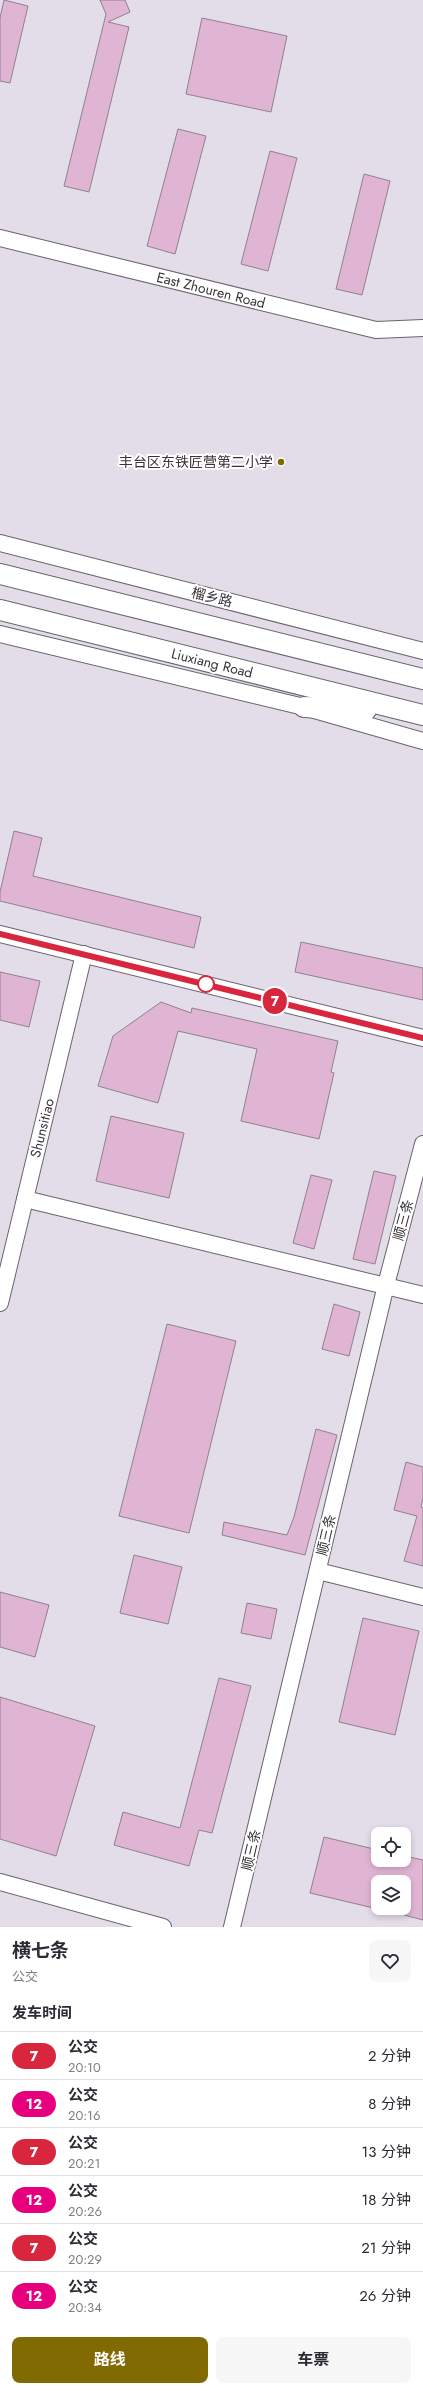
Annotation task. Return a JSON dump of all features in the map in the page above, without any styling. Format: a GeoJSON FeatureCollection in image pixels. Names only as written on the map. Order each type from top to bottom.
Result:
{"type":"FeatureCollection","features":[{"type":"Feature","properties":{"kind":"main road"},"geometry":{"type":"LineString","coordinates":[[0,574],[423,679]]}},
{"type":"Feature","properties":{"kind":"main road","name":"Liuxiang Road"},"geometry":{"type":"LineString","coordinates":[[0,610],[416,713]]}},
{"type":"Feature","properties":{"kind":"main road"},"geometry":{"type":"LineString","coordinates":[[304,707],[416,713]]}},
{"type":"Feature","properties":{"kind":"street","name":"East Zhouren Road"},"geometry":{"type":"LineString","coordinates":[[0,238],[376,330],[423,328]]}},
{"type":"Feature","properties":{"kind":"street","name":"榴乡路"},"geometry":{"type":"LineString","coordinates":[[0,543],[423,651]]}},
{"type":"Feature","properties":{"kind":"street"},"geometry":{"type":"LineString","coordinates":[[0,634],[304,707],[423,741]]}},
{"type":"Feature","properties":{"kind":"street"},"geometry":{"type":"LineString","coordinates":[[0,934],[423,1038]]}},
{"type":"Feature","properties":{"kind":"street","name":"Shunsitiao"},"geometry":{"type":"LineString","coordinates":[[0,1303],[84,954]]}},
{"type":"Feature","properties":{"kind":"street","name":"顺三条"},"geometry":{"type":"LineString","coordinates":[[232,1927],[386,1285],[423,1144]]}},
{"type":"Feature","properties":{"kind":"street"},"geometry":{"type":"LineString","coordinates":[[25,1199],[423,1294]]}},
{"type":"Feature","properties":{"kind":"street"},"geometry":{"type":"LineString","coordinates":[[318,1571],[423,1597]]}},
{"type":"Feature","properties":{"kind":"street"},"geometry":{"type":"LineString","coordinates":[[0,1882],[163,1927]]}},
{"type":"Feature","properties":{"kind":"building"},"geometry":{"type":"Polygon","coordinates":[[[4,0],[28,6],[10,83],[0,81],[0,18],[4,0]]]}},
{"type":"Feature","properties":{"kind":"building"},"geometry":{"type":"Polygon","coordinates":[[[100,0],[125,0],[130,12],[108,22],[129,27],[89,192],[64,186],[106,14],[100,0]]]}},
{"type":"Feature","properties":{"kind":"building"},"geometry":{"type":"Polygon","coordinates":[[[202,18],[287,36],[271,112],[186,94],[202,18]]]}},
{"type":"Feature","properties":{"kind":"building"},"geometry":{"type":"Polygon","coordinates":[[[178,129],[206,136],[175,254],[147,246],[178,129]]]}},
{"type":"Feature","properties":{"kind":"building"},"geometry":{"type":"Polygon","coordinates":[[[270,151],[297,158],[268,271],[241,264],[270,151]]]}},
{"type":"Feature","properties":{"kind":"building"},"geometry":{"type":"Polygon","coordinates":[[[364,174],[390,181],[362,295],[336,289],[364,174]]]}},
{"type":"Feature","properties":{"kind":"building"},"geometry":{"type":"Polygon","coordinates":[[[14,831],[42,838],[33,876],[201,917],[194,948],[0,901],[0,892],[14,831]]]}},
{"type":"Feature","properties":{"kind":"building"},"geometry":{"type":"Polygon","coordinates":[[[301,942],[423,968],[423,1000],[295,972],[301,942]]]}},
{"type":"Feature","properties":{"kind":"building"},"geometry":{"type":"Polygon","coordinates":[[[0,972],[40,981],[29,1027],[0,1020],[0,972]]]}},
{"type":"Feature","properties":{"kind":"building"},"geometry":{"type":"Polygon","coordinates":[[[161,1002],[191,1013],[192,1008],[338,1041],[331,1072],[334,1073],[319,1139],[241,1121],[257,1049],[178,1031],[158,1103],[98,1086],[113,1036],[161,1002]]]}},
{"type":"Feature","properties":{"kind":"building"},"geometry":{"type":"Polygon","coordinates":[[[111,1116],[184,1133],[169,1198],[96,1181],[111,1116]]]}},
{"type":"Feature","properties":{"kind":"building"},"geometry":{"type":"Polygon","coordinates":[[[374,1171],[396,1176],[375,1264],[353,1259],[374,1171]]]}},
{"type":"Feature","properties":{"kind":"building"},"geometry":{"type":"Polygon","coordinates":[[[311,1175],[332,1180],[314,1249],[293,1243],[311,1175]]]}},
{"type":"Feature","properties":{"kind":"building"},"geometry":{"type":"Polygon","coordinates":[[[334,1304],[360,1312],[349,1356],[322,1349],[334,1304]]]}},
{"type":"Feature","properties":{"kind":"building"},"geometry":{"type":"Polygon","coordinates":[[[167,1324],[236,1341],[189,1533],[119,1516],[167,1324]]]}},
{"type":"Feature","properties":{"kind":"building"},"geometry":{"type":"Polygon","coordinates":[[[316,1429],[337,1435],[305,1555],[222,1535],[224,1522],[287,1535],[294,1517],[316,1429]]]}},
{"type":"Feature","properties":{"kind":"building"},"geometry":{"type":"Polygon","coordinates":[[[406,1462],[423,1467],[423,1498],[421,1507],[423,1508],[423,1566],[404,1561],[417,1516],[394,1510],[406,1462]]]}},
{"type":"Feature","properties":{"kind":"building"},"geometry":{"type":"Polygon","coordinates":[[[134,1555],[182,1567],[168,1624],[120,1613],[134,1555]]]}},
{"type":"Feature","properties":{"kind":"building"},"geometry":{"type":"Polygon","coordinates":[[[0,1592],[49,1605],[35,1657],[0,1647],[0,1592]]]}},
{"type":"Feature","properties":{"kind":"building"},"geometry":{"type":"Polygon","coordinates":[[[247,1603],[277,1609],[271,1639],[241,1633],[247,1603]]]}},
{"type":"Feature","properties":{"kind":"building"},"geometry":{"type":"Polygon","coordinates":[[[363,1618],[419,1631],[395,1735],[339,1722],[363,1618]]]}},
{"type":"Feature","properties":{"kind":"building"},"geometry":{"type":"Polygon","coordinates":[[[219,1678],[251,1686],[212,1833],[199,1830],[189,1866],[114,1845],[123,1812],[180,1828],[219,1678]]]}},
{"type":"Feature","properties":{"kind":"building"},"geometry":{"type":"Polygon","coordinates":[[[0,1697],[95,1726],[56,1856],[0,1839],[0,1697]]]}},
{"type":"Feature","properties":{"kind":"building"},"geometry":{"type":"Polygon","coordinates":[[[324,1837],[371,1848],[371,1867],[411,1867],[411,1857],[423,1860],[423,1920],[404,1915],[411,1915],[411,1875],[371,1875],[371,1907],[310,1893],[324,1837]]]}},
{"type":"Feature","properties":{"kind":"bus line","name":"7"},"geometry":{"type":"LineString","coordinates":[[0,934],[423,1038]]}},
{"type":"Feature","properties":{"kind":"place","name":"丰台区东铁匠营第二小学"},"geometry":{"type":"Point","coordinates":[281,462]}}]}
